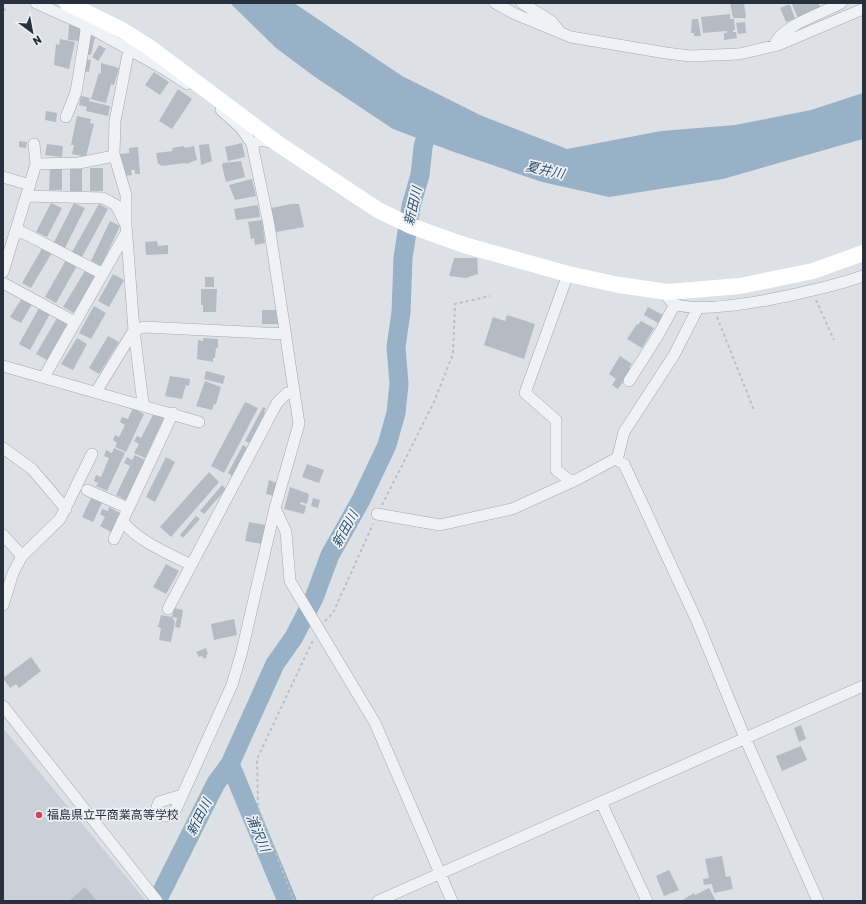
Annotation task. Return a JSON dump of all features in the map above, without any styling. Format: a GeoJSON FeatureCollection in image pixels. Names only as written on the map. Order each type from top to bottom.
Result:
{"type":"FeatureCollection","features":[{"type":"Feature","properties":{"kind":"street"},"geometry":{"type":"LineString","coordinates":[[36,3],[85,25],[176,77],[220,109],[241,128],[252,144],[269,225],[299,424],[275,508],[242,651],[232,685],[182,795]]}},
{"type":"Feature","properties":{"kind":"street"},"geometry":{"type":"LineString","coordinates":[[67,3],[122,30],[149,47],[277,143],[378,210],[440,237],[568,274],[619,285],[663,291],[740,286],[813,272],[863,253]]}},
{"type":"Feature","properties":{"kind":"street"},"geometry":{"type":"LineString","coordinates":[[494,3],[515,14],[579,39],[690,56],[739,54],[774,46],[804,35],[863,9]]}},
{"type":"Feature","properties":{"kind":"street"},"geometry":{"type":"LineString","coordinates":[[522,3],[551,21],[560,32]]}},
{"type":"Feature","properties":{"kind":"street"},"geometry":{"type":"LineString","coordinates":[[774,46],[777,38],[789,28],[841,3]]}},
{"type":"Feature","properties":{"kind":"street"},"geometry":{"type":"LineString","coordinates":[[66,117],[76,92],[86,31],[85,25]]}},
{"type":"Feature","properties":{"kind":"street"},"geometry":{"type":"LineString","coordinates":[[128,49],[128,62],[115,121],[114,156],[126,195],[126,229],[134,330],[143,404]]}},
{"type":"Feature","properties":{"kind":"street"},"geometry":{"type":"LineString","coordinates":[[252,144],[260,140],[277,143]]}},
{"type":"Feature","properties":{"kind":"street"},"geometry":{"type":"LineString","coordinates":[[3,272],[36,164],[34,144]]}},
{"type":"Feature","properties":{"kind":"street"},"geometry":{"type":"LineString","coordinates":[[36,164],[79,163],[114,156]]}},
{"type":"Feature","properties":{"kind":"street"},"geometry":{"type":"LineString","coordinates":[[3,177],[30,185]]}},
{"type":"Feature","properties":{"kind":"street"},"geometry":{"type":"LineString","coordinates":[[27,196],[103,198],[116,205],[126,229],[103,274],[44,377]]}},
{"type":"Feature","properties":{"kind":"street"},"geometry":{"type":"LineString","coordinates":[[16,229],[103,274]]}},
{"type":"Feature","properties":{"kind":"street"},"geometry":{"type":"LineString","coordinates":[[568,274],[525,393],[556,420],[556,470],[572,482]]}},
{"type":"Feature","properties":{"kind":"street"},"geometry":{"type":"LineString","coordinates":[[663,291],[670,301],[675,304],[698,308],[812,291],[863,276]]}},
{"type":"Feature","properties":{"kind":"street"},"geometry":{"type":"LineString","coordinates":[[3,283],[75,322]]}},
{"type":"Feature","properties":{"kind":"street"},"geometry":{"type":"LineString","coordinates":[[628,381],[660,332],[675,304]]}},
{"type":"Feature","properties":{"kind":"street"},"geometry":{"type":"LineString","coordinates":[[617,460],[624,432],[674,354],[698,308]]}},
{"type":"Feature","properties":{"kind":"street"},"geometry":{"type":"LineString","coordinates":[[96,392],[134,330],[144,327],[286,334]]}},
{"type":"Feature","properties":{"kind":"street"},"geometry":{"type":"LineString","coordinates":[[3,366],[143,404],[199,422]]}},
{"type":"Feature","properties":{"kind":"street"},"geometry":{"type":"LineString","coordinates":[[168,609],[277,403],[286,393],[294,392]]}},
{"type":"Feature","properties":{"kind":"street"},"geometry":{"type":"LineString","coordinates":[[114,539],[173,414]]}},
{"type":"Feature","properties":{"kind":"street"},"geometry":{"type":"LineString","coordinates":[[3,448],[32,469],[66,509]]}},
{"type":"Feature","properties":{"kind":"street"},"geometry":{"type":"LineString","coordinates":[[3,605],[13,573],[22,556],[60,519],[92,454]]}},
{"type":"Feature","properties":{"kind":"street"},"geometry":{"type":"LineString","coordinates":[[377,514],[440,525],[512,509],[572,482],[615,459],[624,464],[694,614],[745,738],[818,901]]}},
{"type":"Feature","properties":{"kind":"street"},"geometry":{"type":"LineString","coordinates":[[87,490],[128,508]]}},
{"type":"Feature","properties":{"kind":"street"},"geometry":{"type":"LineString","coordinates":[[275,508],[286,532],[290,582],[375,723],[439,874],[452,901]]}},
{"type":"Feature","properties":{"kind":"street"},"geometry":{"type":"LineString","coordinates":[[122,521],[130,530],[146,541],[191,565]]}},
{"type":"Feature","properties":{"kind":"street"},"geometry":{"type":"LineString","coordinates":[[3,535],[22,556]]}},
{"type":"Feature","properties":{"kind":"street"},"geometry":{"type":"LineString","coordinates":[[378,901],[863,686]]}},
{"type":"Feature","properties":{"kind":"street"},"geometry":{"type":"LineString","coordinates":[[3,706],[158,901]]}},
{"type":"Feature","properties":{"kind":"street"},"geometry":{"type":"LineString","coordinates":[[601,802],[647,901]]}},
{"type":"Feature","properties":{"kind":"path"},"geometry":{"type":"LineString","coordinates":[[3,9],[9,10]]}},
{"type":"Feature","properties":{"kind":"path"},"geometry":{"type":"LineString","coordinates":[[812,291],[834,340]]}},
{"type":"Feature","properties":{"kind":"path"},"geometry":{"type":"LineString","coordinates":[[294,901],[258,807],[257,759],[318,629],[333,613],[377,514],[434,402],[453,354],[455,304],[490,296]]}},
{"type":"Feature","properties":{"kind":"path"},"geometry":{"type":"LineString","coordinates":[[711,307],[716,315],[754,410]]}},
{"type":"Feature","properties":{"kind":"shaded area","name":"福島県立平商業高等学校"},"geometry":{"type":"Polygon","coordinates":[[[3,728],[146,901],[3,901],[3,728]]]}},
{"type":"Feature","properties":{"kind":"water","name":"夏井川"},"geometry":{"type":"Polygon","coordinates":[[[230,3],[294,3],[402,76],[480,115],[567,149],[661,131],[735,125],[811,110],[863,93],[863,139],[723,179],[609,197],[542,182],[454,152],[393,129],[315,77],[276,48],[230,3]]]}},
{"type":"Feature","properties":{"kind":"building"},"geometry":{"type":"Polygon","coordinates":[[[730,3],[744,3],[746,18],[733,18],[730,3]]]}},
{"type":"Feature","properties":{"kind":"building"},"geometry":{"type":"Polygon","coordinates":[[[818,3],[821,9],[798,18],[792,4],[818,3]]]}},
{"type":"Feature","properties":{"kind":"building"},"geometry":{"type":"Polygon","coordinates":[[[790,5],[795,19],[786,22],[780,8],[790,5]]]}},
{"type":"Feature","properties":{"kind":"building"},"geometry":{"type":"Polygon","coordinates":[[[730,14],[730,19],[734,19],[735,30],[733,30],[733,32],[736,32],[737,38],[724,40],[724,33],[727,33],[727,31],[703,33],[701,17],[730,14]]]}},
{"type":"Feature","properties":{"kind":"building"},"geometry":{"type":"Polygon","coordinates":[[[692,19],[698,19],[701,36],[694,36],[694,33],[691,33],[692,19]]]}},
{"type":"Feature","properties":{"kind":"building"},"geometry":{"type":"Polygon","coordinates":[[[745,22],[746,33],[738,34],[736,23],[745,22]]]}},
{"type":"Feature","properties":{"kind":"building"},"geometry":{"type":"Polygon","coordinates":[[[69,25],[82,26],[80,41],[68,40],[69,25]]]}},
{"type":"Feature","properties":{"kind":"building"},"geometry":{"type":"Polygon","coordinates":[[[89,36],[95,37],[91,55],[85,54],[89,36]]]}},
{"type":"Feature","properties":{"kind":"building"},"geometry":{"type":"Polygon","coordinates":[[[60,39],[75,42],[69,69],[54,65],[56,44],[59,45],[60,39]]]}},
{"type":"Feature","properties":{"kind":"building"},"geometry":{"type":"Polygon","coordinates":[[[99,45],[106,49],[98,61],[92,57],[99,45]]]}},
{"type":"Feature","properties":{"kind":"building"},"geometry":{"type":"Polygon","coordinates":[[[85,59],[91,60],[89,72],[83,71],[85,59]]]}},
{"type":"Feature","properties":{"kind":"building"},"geometry":{"type":"Polygon","coordinates":[[[101,63],[119,68],[114,85],[111,84],[106,103],[91,99],[99,73],[101,74],[101,63]]]}},
{"type":"Feature","properties":{"kind":"building"},"geometry":{"type":"Polygon","coordinates":[[[154,72],[169,82],[160,95],[145,85],[154,72]]]}},
{"type":"Feature","properties":{"kind":"building"},"geometry":{"type":"Polygon","coordinates":[[[178,89],[192,99],[172,129],[159,121],[178,89]]]}},
{"type":"Feature","properties":{"kind":"building"},"geometry":{"type":"Polygon","coordinates":[[[81,96],[90,98],[89,101],[110,106],[108,116],[86,111],[87,107],[79,105],[81,96]]]}},
{"type":"Feature","properties":{"kind":"building"},"geometry":{"type":"Polygon","coordinates":[[[46,111],[57,113],[56,122],[45,120],[46,111]]]}},
{"type":"Feature","properties":{"kind":"building"},"geometry":{"type":"Polygon","coordinates":[[[77,116],[91,119],[90,123],[94,124],[86,157],[72,154],[74,145],[71,145],[77,116]]]}},
{"type":"Feature","properties":{"kind":"building"},"geometry":{"type":"Polygon","coordinates":[[[19,141],[27,142],[26,148],[19,147],[19,141]]]}},
{"type":"Feature","properties":{"kind":"building"},"geometry":{"type":"Polygon","coordinates":[[[242,143],[245,157],[228,161],[225,147],[242,143]]]}},
{"type":"Feature","properties":{"kind":"building"},"geometry":{"type":"Polygon","coordinates":[[[47,144],[63,146],[62,157],[45,155],[47,144]]]}},
{"type":"Feature","properties":{"kind":"building"},"geometry":{"type":"Polygon","coordinates":[[[209,144],[212,161],[201,165],[199,145],[209,144]]]}},
{"type":"Feature","properties":{"kind":"building"},"geometry":{"type":"Polygon","coordinates":[[[184,146],[185,148],[194,146],[197,160],[186,164],[161,166],[158,164],[156,153],[173,151],[172,148],[184,146]]]}},
{"type":"Feature","properties":{"kind":"building"},"geometry":{"type":"Polygon","coordinates":[[[138,147],[140,174],[135,174],[135,170],[131,170],[132,175],[124,176],[119,154],[129,153],[129,148],[138,147]]]}},
{"type":"Feature","properties":{"kind":"building"},"geometry":{"type":"Polygon","coordinates":[[[241,161],[245,177],[226,182],[222,166],[223,163],[241,161]]]}},
{"type":"Feature","properties":{"kind":"building"},"geometry":{"type":"Polygon","coordinates":[[[50,167],[62,167],[62,190],[49,190],[50,167]]]}},
{"type":"Feature","properties":{"kind":"building"},"geometry":{"type":"Polygon","coordinates":[[[90,168],[103,168],[103,191],[90,191],[90,168]]]}},
{"type":"Feature","properties":{"kind":"building"},"geometry":{"type":"Polygon","coordinates":[[[70,169],[82,169],[82,191],[70,191],[70,169]]]}},
{"type":"Feature","properties":{"kind":"building"},"geometry":{"type":"Polygon","coordinates":[[[252,179],[256,196],[235,200],[229,185],[252,179]]]}},
{"type":"Feature","properties":{"kind":"building"},"geometry":{"type":"Polygon","coordinates":[[[51,203],[62,208],[47,237],[36,232],[51,203]]]}},
{"type":"Feature","properties":{"kind":"building"},"geometry":{"type":"Polygon","coordinates":[[[74,203],[85,208],[65,248],[54,242],[74,203]]]}},
{"type":"Feature","properties":{"kind":"building"},"geometry":{"type":"Polygon","coordinates":[[[99,204],[108,209],[82,257],[72,252],[99,204]]]}},
{"type":"Feature","properties":{"kind":"building"},"geometry":{"type":"Polygon","coordinates":[[[299,204],[304,227],[276,232],[271,208],[299,204]]]}},
{"type":"Feature","properties":{"kind":"building"},"geometry":{"type":"Polygon","coordinates":[[[258,205],[260,217],[236,220],[234,209],[258,205]]]}},
{"type":"Feature","properties":{"kind":"building"},"geometry":{"type":"Polygon","coordinates":[[[262,220],[265,243],[255,245],[254,238],[251,239],[248,222],[262,220]]]}},
{"type":"Feature","properties":{"kind":"building"},"geometry":{"type":"Polygon","coordinates":[[[110,221],[120,226],[101,266],[91,261],[110,221]]]}},
{"type":"Feature","properties":{"kind":"building"},"geometry":{"type":"Polygon","coordinates":[[[157,241],[158,246],[168,245],[168,254],[146,255],[145,242],[157,241]]]}},
{"type":"Feature","properties":{"kind":"building"},"geometry":{"type":"Polygon","coordinates":[[[44,245],[53,251],[31,288],[22,283],[44,245]]]}},
{"type":"Feature","properties":{"kind":"building"},"geometry":{"type":"Polygon","coordinates":[[[67,258],[78,264],[56,303],[45,297],[67,258]]]}},
{"type":"Feature","properties":{"kind":"building"},"geometry":{"type":"Polygon","coordinates":[[[454,258],[477,258],[478,274],[466,278],[449,276],[454,258]]]}},
{"type":"Feature","properties":{"kind":"building"},"geometry":{"type":"Polygon","coordinates":[[[86,269],[96,275],[74,313],[63,307],[86,269]]]}},
{"type":"Feature","properties":{"kind":"building"},"geometry":{"type":"Polygon","coordinates":[[[113,274],[124,280],[109,307],[98,301],[113,274]]]}},
{"type":"Feature","properties":{"kind":"building"},"geometry":{"type":"Polygon","coordinates":[[[205,277],[214,277],[214,287],[205,287],[205,277]]]}},
{"type":"Feature","properties":{"kind":"building"},"geometry":{"type":"Polygon","coordinates":[[[201,289],[217,289],[216,312],[203,312],[203,305],[201,305],[201,289]]]}},
{"type":"Feature","properties":{"kind":"building"},"geometry":{"type":"Polygon","coordinates":[[[22,298],[32,304],[21,323],[10,317],[22,298]]]}},
{"type":"Feature","properties":{"kind":"building"},"geometry":{"type":"Polygon","coordinates":[[[94,306],[106,313],[91,339],[79,333],[94,306]]]}},
{"type":"Feature","properties":{"kind":"building"},"geometry":{"type":"Polygon","coordinates":[[[648,307],[663,315],[658,323],[644,315],[648,307]]]}},
{"type":"Feature","properties":{"kind":"building"},"geometry":{"type":"Polygon","coordinates":[[[39,308],[50,314],[30,350],[19,344],[39,308]]]}},
{"type":"Feature","properties":{"kind":"building"},"geometry":{"type":"Polygon","coordinates":[[[262,310],[278,310],[278,324],[262,324],[262,310]]]}},
{"type":"Feature","properties":{"kind":"building"},"geometry":{"type":"Polygon","coordinates":[[[507,315],[535,324],[524,359],[484,345],[493,317],[505,321],[507,315]]]}},
{"type":"Feature","properties":{"kind":"building"},"geometry":{"type":"Polygon","coordinates":[[[57,318],[67,324],[47,360],[36,354],[57,318]]]}},
{"type":"Feature","properties":{"kind":"building"},"geometry":{"type":"Polygon","coordinates":[[[641,321],[654,328],[642,348],[627,339],[637,324],[638,325],[641,321]]]}},
{"type":"Feature","properties":{"kind":"building"},"geometry":{"type":"Polygon","coordinates":[[[108,336],[119,342],[99,374],[89,368],[108,336]]]}},
{"type":"Feature","properties":{"kind":"building"},"geometry":{"type":"Polygon","coordinates":[[[77,338],[87,344],[73,370],[61,364],[77,338]]]}},
{"type":"Feature","properties":{"kind":"building"},"geometry":{"type":"Polygon","coordinates":[[[203,338],[218,339],[218,348],[216,348],[213,362],[197,359],[198,340],[203,341],[203,338]]]}},
{"type":"Feature","properties":{"kind":"building"},"geometry":{"type":"Polygon","coordinates":[[[620,356],[632,364],[629,367],[631,369],[618,389],[612,385],[616,379],[609,374],[620,356]]]}},
{"type":"Feature","properties":{"kind":"building"},"geometry":{"type":"Polygon","coordinates":[[[206,371],[225,376],[223,384],[204,379],[206,371]]]}},
{"type":"Feature","properties":{"kind":"building"},"geometry":{"type":"Polygon","coordinates":[[[170,376],[190,379],[189,386],[186,385],[182,399],[165,396],[170,376]]]}},
{"type":"Feature","properties":{"kind":"building"},"geometry":{"type":"Polygon","coordinates":[[[205,381],[221,387],[216,404],[214,404],[212,410],[196,406],[205,381]]]}},
{"type":"Feature","properties":{"kind":"building"},"geometry":{"type":"Polygon","coordinates":[[[245,402],[258,408],[224,473],[211,466],[245,402]]]}},
{"type":"Feature","properties":{"kind":"building"},"geometry":{"type":"Polygon","coordinates":[[[263,407],[266,408],[265,413],[250,443],[245,441],[263,407]]]}},
{"type":"Feature","properties":{"kind":"building"},"geometry":{"type":"Polygon","coordinates":[[[133,408],[144,414],[126,452],[115,447],[117,443],[113,440],[115,435],[119,437],[125,425],[120,422],[122,417],[128,419],[133,408]]]}},
{"type":"Feature","properties":{"kind":"building"},"geometry":{"type":"Polygon","coordinates":[[[154,413],[164,418],[145,458],[134,453],[139,444],[134,441],[137,436],[141,438],[154,413]]]}},
{"type":"Feature","properties":{"kind":"building"},"geometry":{"type":"Polygon","coordinates":[[[243,445],[247,448],[232,476],[228,473],[243,445]]]}},
{"type":"Feature","properties":{"kind":"building"},"geometry":{"type":"Polygon","coordinates":[[[114,448],[125,453],[107,491],[96,486],[98,483],[94,481],[96,475],[101,477],[109,458],[104,456],[106,450],[112,453],[114,448]]]}},
{"type":"Feature","properties":{"kind":"building"},"geometry":{"type":"Polygon","coordinates":[[[135,455],[145,460],[126,500],[116,495],[130,466],[124,463],[127,457],[132,460],[135,455]]]}},
{"type":"Feature","properties":{"kind":"building"},"geometry":{"type":"Polygon","coordinates":[[[166,457],[175,462],[155,502],[146,497],[166,457]]]}},
{"type":"Feature","properties":{"kind":"building"},"geometry":{"type":"Polygon","coordinates":[[[307,464],[324,470],[319,483],[302,477],[307,464]]]}},
{"type":"Feature","properties":{"kind":"building"},"geometry":{"type":"Polygon","coordinates":[[[209,472],[219,482],[171,537],[160,527],[209,472]]]}},
{"type":"Feature","properties":{"kind":"building"},"geometry":{"type":"Polygon","coordinates":[[[269,480],[277,483],[274,496],[266,494],[269,480]]]}},
{"type":"Feature","properties":{"kind":"building"},"geometry":{"type":"Polygon","coordinates":[[[222,485],[226,489],[204,514],[200,511],[222,485]]]}},
{"type":"Feature","properties":{"kind":"building"},"geometry":{"type":"Polygon","coordinates":[[[290,487],[309,494],[307,504],[301,502],[300,504],[306,506],[304,514],[284,509],[290,487]]]}},
{"type":"Feature","properties":{"kind":"building"},"geometry":{"type":"Polygon","coordinates":[[[91,498],[102,503],[93,522],[82,517],[91,498]]]}},
{"type":"Feature","properties":{"kind":"building"},"geometry":{"type":"Polygon","coordinates":[[[313,498],[320,500],[318,508],[311,506],[313,498]]]}},
{"type":"Feature","properties":{"kind":"building"},"geometry":{"type":"Polygon","coordinates":[[[109,507],[120,513],[111,532],[100,526],[105,517],[100,514],[102,509],[108,511],[109,507]]]}},
{"type":"Feature","properties":{"kind":"building"},"geometry":{"type":"Polygon","coordinates":[[[196,516],[200,519],[183,538],[180,535],[196,516]]]}},
{"type":"Feature","properties":{"kind":"building"},"geometry":{"type":"Polygon","coordinates":[[[249,522],[266,525],[262,544],[245,541],[249,522]]]}},
{"type":"Feature","properties":{"kind":"building"},"geometry":{"type":"Polygon","coordinates":[[[166,564],[179,571],[166,594],[153,587],[166,564]]]}},
{"type":"Feature","properties":{"kind":"building"},"geometry":{"type":"Polygon","coordinates":[[[174,608],[183,610],[180,628],[175,627],[177,618],[172,617],[174,608]]]}},
{"type":"Feature","properties":{"kind":"building"},"geometry":{"type":"Polygon","coordinates":[[[161,615],[172,617],[175,622],[171,642],[159,640],[161,628],[158,627],[161,615]]]}},
{"type":"Feature","properties":{"kind":"building"},"geometry":{"type":"Polygon","coordinates":[[[234,619],[237,635],[214,640],[211,624],[234,619]]]}},
{"type":"Feature","properties":{"kind":"building"},"geometry":{"type":"Polygon","coordinates":[[[206,648],[208,654],[206,655],[207,657],[204,659],[202,656],[199,657],[196,652],[206,648]]]}},
{"type":"Feature","properties":{"kind":"building"},"geometry":{"type":"Polygon","coordinates":[[[31,657],[41,671],[19,688],[16,684],[10,688],[3,678],[31,657]]]}},
{"type":"Feature","properties":{"kind":"building"},"geometry":{"type":"Polygon","coordinates":[[[801,725],[806,739],[799,742],[794,728],[801,725]]]}},
{"type":"Feature","properties":{"kind":"building"},"geometry":{"type":"Polygon","coordinates":[[[801,746],[807,760],[782,771],[776,756],[801,746]]]}},
{"type":"Feature","properties":{"kind":"building"},"geometry":{"type":"Polygon","coordinates":[[[722,856],[726,877],[730,876],[733,889],[714,893],[712,884],[704,885],[703,879],[709,878],[705,859],[722,856]]]}},
{"type":"Feature","properties":{"kind":"building"},"geometry":{"type":"Polygon","coordinates":[[[669,870],[679,890],[664,896],[656,876],[669,870]]]}},
{"type":"Feature","properties":{"kind":"building"},"geometry":{"type":"Polygon","coordinates":[[[85,887],[97,901],[69,901],[85,887]]]}},
{"type":"Feature","properties":{"kind":"building"},"geometry":{"type":"Polygon","coordinates":[[[709,888],[716,901],[681,901],[694,893],[695,895],[709,888]]]}},
{"type":"Feature","properties":{"kind":"waterway","name":"新田川"},"geometry":{"type":"LineString","coordinates":[[157,901],[216,783],[230,764],[275,664],[294,637],[314,598],[330,555],[361,500],[387,445],[396,413],[399,384],[396,347],[401,312],[403,258],[411,206],[420,175],[423,147],[429,126]]}},
{"type":"Feature","properties":{"kind":"waterway","name":"浦沢川"},"geometry":{"type":"LineString","coordinates":[[230,764],[287,901]]}},
{"type":"Feature","properties":{"kind":"place","name":"福島県立平商業高等学校"},"geometry":{"type":"Point","coordinates":[39,815]}}]}
